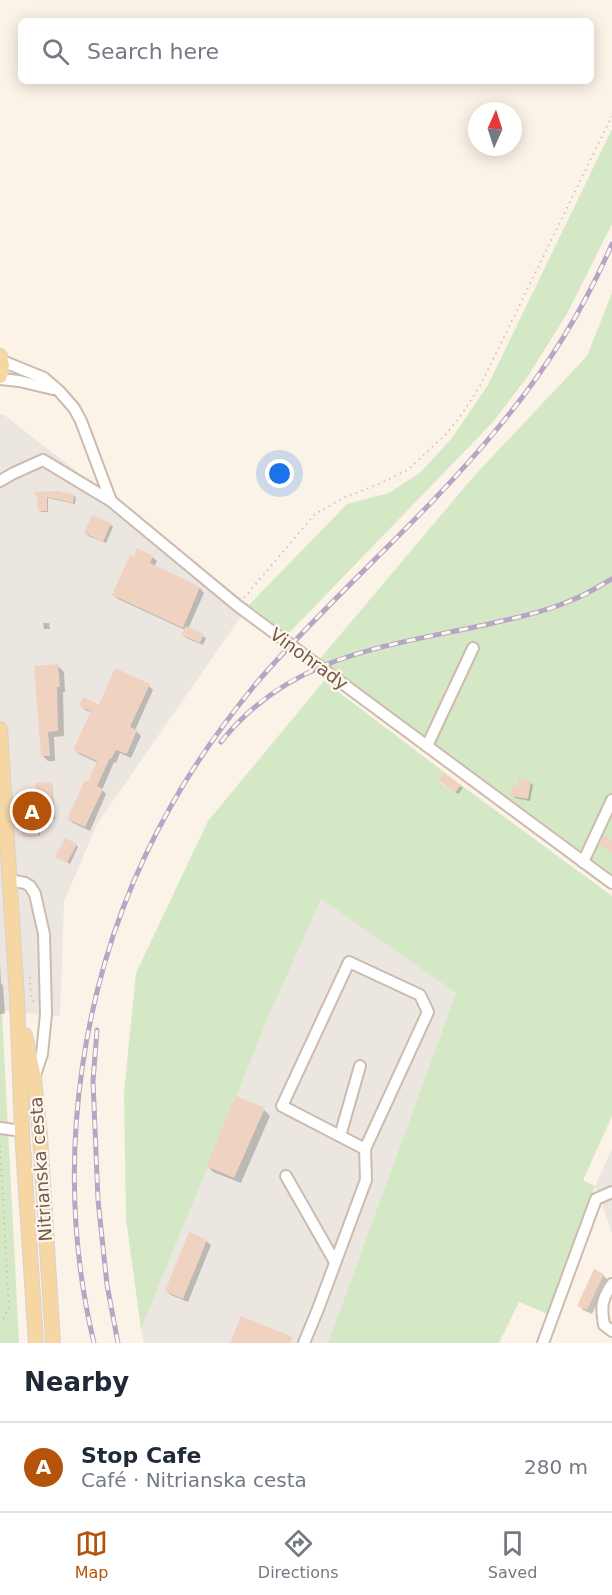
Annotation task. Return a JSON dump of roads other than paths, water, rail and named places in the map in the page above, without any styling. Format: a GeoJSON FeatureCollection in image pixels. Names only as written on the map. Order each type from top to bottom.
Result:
{"type":"FeatureCollection","features":[{"type":"Feature","properties":{"kind":"main road"},"geometry":{"type":"LineString","coordinates":[[0,377],[1,358]]}},
{"type":"Feature","properties":{"kind":"main road","name":"Nitrianska cesta"},"geometry":{"type":"LineString","coordinates":[[0,729],[3,842],[9,880],[17,998],[22,1131],[36,1343]]}},
{"type":"Feature","properties":{"kind":"main road","name":"Nitrianska cesta"},"geometry":{"type":"LineString","coordinates":[[17,998],[34,1078],[40,1136],[53,1343]]}},
{"type":"Feature","properties":{"kind":"street","name":"Vinohrady"},"geometry":{"type":"LineString","coordinates":[[1,358],[44,378],[74,408],[111,501],[238,606],[612,883]]}},
{"type":"Feature","properties":{"kind":"street"},"geometry":{"type":"LineString","coordinates":[[0,377],[59,391]]}},
{"type":"Feature","properties":{"kind":"street"},"geometry":{"type":"LineString","coordinates":[[0,481],[43,460],[111,501]]}},
{"type":"Feature","properties":{"kind":"street"},"geometry":{"type":"LineString","coordinates":[[427,746],[473,648]]}},
{"type":"Feature","properties":{"kind":"street"},"geometry":{"type":"LineString","coordinates":[[584,862],[609,815],[612,800]]}},
{"type":"Feature","properties":{"kind":"street"},"geometry":{"type":"LineString","coordinates":[[9,880],[30,886],[35,894],[44,934],[46,1014],[42,1054],[34,1078]]}},
{"type":"Feature","properties":{"kind":"street"},"geometry":{"type":"LineString","coordinates":[[304,1343],[366,1180],[364,1149],[428,1012],[420,995],[350,963],[282,1106],[364,1149]]}},
{"type":"Feature","properties":{"kind":"street"},"geometry":{"type":"LineString","coordinates":[[340,1136],[360,1066]]}},
{"type":"Feature","properties":{"kind":"street"},"geometry":{"type":"LineString","coordinates":[[0,1128],[22,1131]]}},
{"type":"Feature","properties":{"kind":"street"},"geometry":{"type":"LineString","coordinates":[[286,1176],[335,1262]]}},
{"type":"Feature","properties":{"kind":"street"},"geometry":{"type":"LineString","coordinates":[[543,1343],[596,1199],[612,1192]]}},
{"type":"Feature","properties":{"kind":"street"},"geometry":{"type":"LineString","coordinates":[[612,1284],[601,1307],[604,1325],[612,1331]]}},
{"type":"Feature","properties":{"kind":"railway"},"geometry":{"type":"LineString","coordinates":[[94,1343],[81,1275],[75,1206],[75,1137],[82,1067],[95,999],[115,932],[140,868],[171,806],[201,757],[259,680],[440,494],[531,386],[575,317],[612,244]]}},
{"type":"Feature","properties":{"kind":"railway"},"geometry":{"type":"LineString","coordinates":[[221,742],[249,712],[279,689],[311,671],[381,647],[543,611],[577,598],[612,579]]}},
{"type":"Feature","properties":{"kind":"railway"},"geometry":{"type":"LineString","coordinates":[[97,1030],[93,1081],[98,1200],[107,1285],[118,1343]]}},
{"type":"Feature","properties":{"kind":"place","name":"Stop Cafe"},"geometry":{"type":"Point","coordinates":[32,811]}}]}
